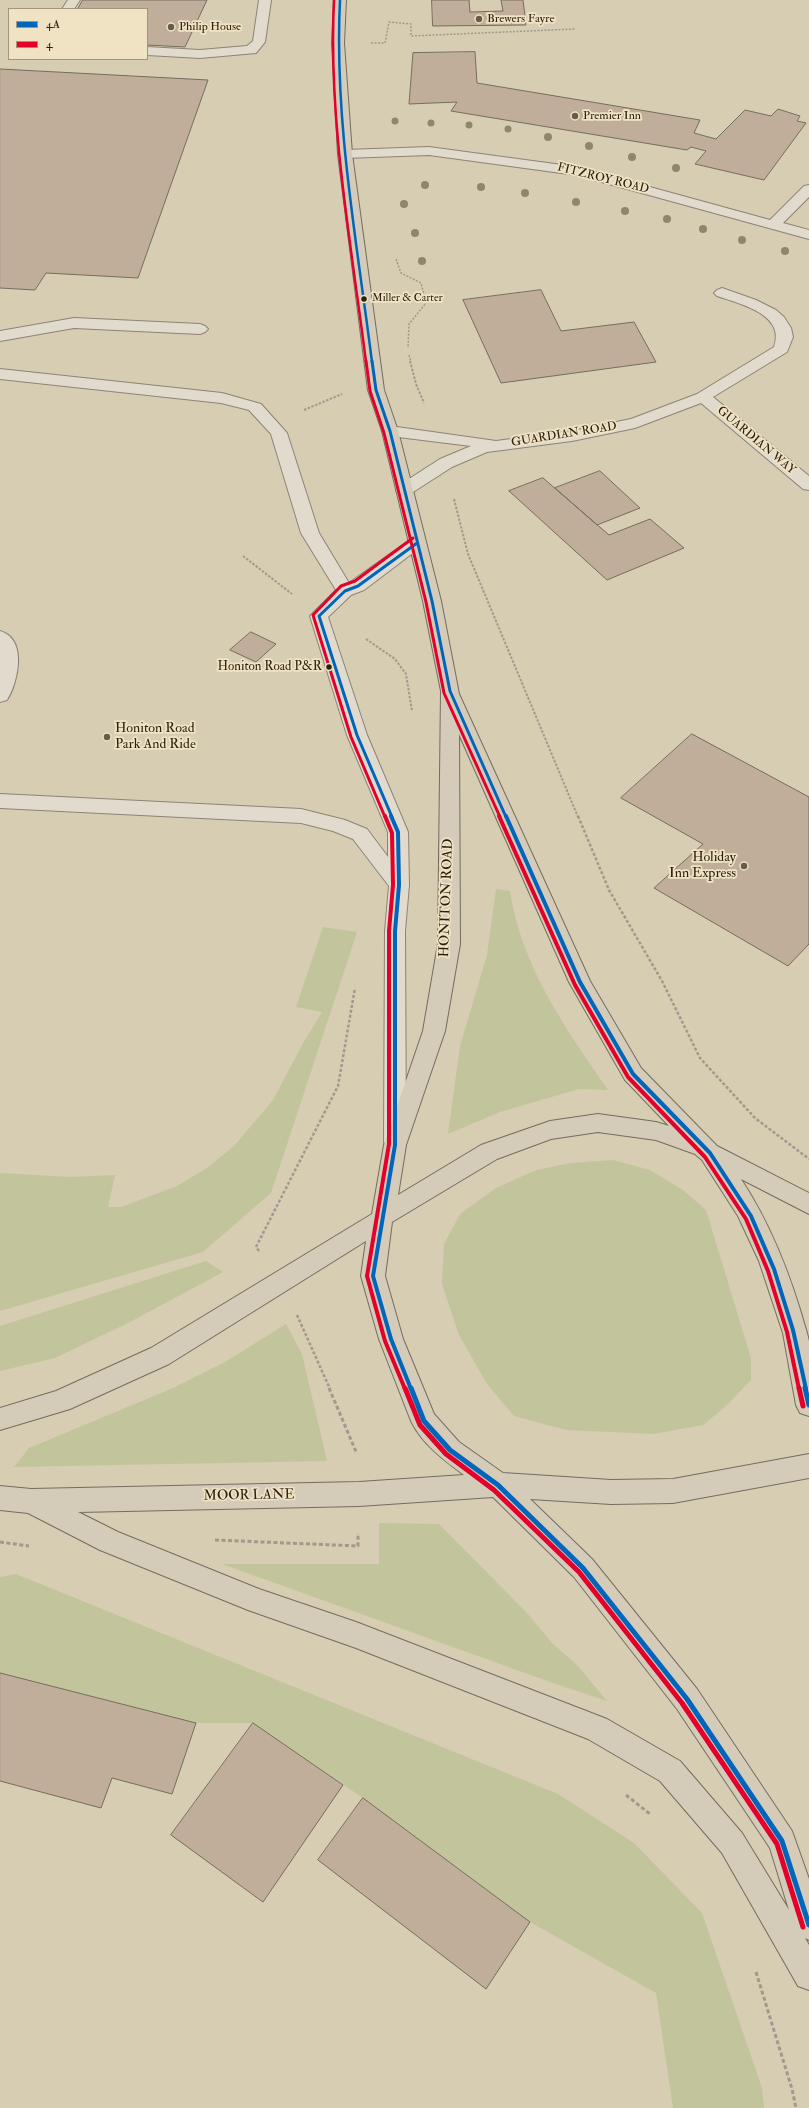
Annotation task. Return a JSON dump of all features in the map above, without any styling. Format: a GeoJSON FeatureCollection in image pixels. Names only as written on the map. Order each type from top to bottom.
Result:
{"type":"FeatureCollection","features":[{"type":"Feature","properties":{"kind":"main road","name":"HONITON ROAD"},"geometry":{"type":"LineString","coordinates":[[340,0],[338,43],[345,154],[376,390],[390,431],[432,601],[450,691],[449,944],[434,1031],[396,1145],[373,1276],[391,1339],[424,1421],[450,1450],[498,1485]]}},
{"type":"Feature","properties":{"kind":"main road","name":"HONITON ROAD"},"geometry":{"type":"LineString","coordinates":[[450,691],[513,834],[549,909],[580,982],[633,1074],[706,1150]]}},
{"type":"Feature","properties":{"kind":"main road"},"geometry":{"type":"LineString","coordinates":[[0,1419],[61,1401],[160,1356],[488,1152],[550,1130],[598,1123],[656,1131],[706,1150],[809,1204]]}},
{"type":"Feature","properties":{"kind":"main road"},"geometry":{"type":"LineString","coordinates":[[706,1150],[751,1216],[774,1269],[793,1330],[809,1405]]}},
{"type":"Feature","properties":{"kind":"main road","name":"MOOR LANE"},"geometry":{"type":"LineString","coordinates":[[0,1498],[31,1501],[359,1494],[498,1485],[611,1492],[673,1491],[809,1466]]}},
{"type":"Feature","properties":{"kind":"main road"},"geometry":{"type":"LineString","coordinates":[[498,1485],[583,1568],[687,1699],[782,1841],[809,1925]]}},
{"type":"Feature","properties":{"kind":"main road"},"geometry":{"type":"LineString","coordinates":[[31,1501],[109,1541],[258,1601],[356,1635],[597,1729],[670,1772],[732,1843],[779,1920],[809,1975]]}},
{"type":"Feature","properties":{"kind":"street"},"geometry":{"type":"LineString","coordinates":[[148,51],[200,54],[251,50],[259,42],[265,0]]}},
{"type":"Feature","properties":{"kind":"street","name":"FITZROY ROAD"},"geometry":{"type":"LineString","coordinates":[[345,154],[429,151],[577,171],[809,235]]}},
{"type":"Feature","properties":{"kind":"street"},"geometry":{"type":"LineString","coordinates":[[773,225],[809,189]]}},
{"type":"Feature","properties":{"kind":"street","name":"GUARDIAN ROAD"},"geometry":{"type":"LineString","coordinates":[[404,490],[446,463],[484,448],[572,436],[635,423],[703,396],[780,349],[785,337],[782,325],[770,312],[743,299],[722,293]]}},
{"type":"Feature","properties":{"kind":"street"},"geometry":{"type":"LineString","coordinates":[[0,336],[10,336],[54,325],[74,323],[200,329]]}},
{"type":"Feature","properties":{"kind":"street"},"geometry":{"type":"LineString","coordinates":[[0,374],[222,398],[255,407],[279,433],[310,533],[351,589],[417,543]]}},
{"type":"Feature","properties":{"kind":"street","name":"GUARDIAN WAY"},"geometry":{"type":"LineString","coordinates":[[703,396],[809,485]]}},
{"type":"Feature","properties":{"kind":"street","name":"GUARDIAN ROAD"},"geometry":{"type":"LineString","coordinates":[[390,431],[498,445]]}},
{"type":"Feature","properties":{"kind":"street","name":"HONITON ROAD"},"geometry":{"type":"LineString","coordinates":[[351,589],[319,616],[357,735],[398,832],[399,885],[394,931],[396,1145]]}},
{"type":"Feature","properties":{"kind":"street"},"geometry":{"type":"LineString","coordinates":[[0,637],[10,654],[8,670],[0,696]]}},
{"type":"Feature","properties":{"kind":"street"},"geometry":{"type":"LineString","coordinates":[[0,801],[301,816],[338,824],[360,834],[399,885]]}},
{"type":"Feature","properties":{"kind":"path"},"geometry":{"type":"LineString","coordinates":[[368,43],[385,43],[389,22],[411,24],[411,36],[575,29]]}},
{"type":"Feature","properties":{"kind":"path"},"geometry":{"type":"LineString","coordinates":[[394,253],[401,272],[421,283],[426,303],[409,324],[408,350],[416,384],[438,437]]}},
{"type":"Feature","properties":{"kind":"path"},"geometry":{"type":"LineString","coordinates":[[446,463],[468,554],[609,890],[662,981],[700,1058],[755,1118],[809,1159]]}},
{"type":"Feature","properties":{"kind":"path"},"geometry":{"type":"LineString","coordinates":[[351,589],[357,617],[367,641],[395,659],[406,674],[412,712]]}},
{"type":"Feature","properties":{"kind":"path"},"geometry":{"type":"LineString","coordinates":[[276,1285],[256,1247],[338,1086],[356,985]]}},
{"type":"Feature","properties":{"kind":"path"},"geometry":{"type":"LineString","coordinates":[[622,1792],[651,1815]]}},
{"type":"Feature","properties":{"kind":"path"},"geometry":{"type":"LineString","coordinates":[[755,1967],[792,2089],[796,2108]]}},
{"type":"Feature","properties":{"kind":"green space"},"geometry":{"type":"Polygon","coordinates":[[[496,889],[510,891],[516,919],[524,945],[547,996],[561,1020],[608,1090],[579,1089],[500,1112],[448,1134],[460,1046],[487,955],[496,889]]]}},
{"type":"Feature","properties":{"kind":"green space"},"geometry":{"type":"Polygon","coordinates":[[[323,927],[357,932],[271,1193],[203,1252],[0,1311],[0,1173],[71,1177],[115,1175],[108,1207],[121,1207],[177,1186],[207,1168],[235,1145],[273,1100],[302,1045],[322,1012],[296,1007],[323,927]]]}},
{"type":"Feature","properties":{"kind":"green space"},"geometry":{"type":"Polygon","coordinates":[[[613,1160],[650,1170],[683,1190],[706,1210],[751,1358],[751,1380],[726,1406],[703,1425],[653,1434],[566,1430],[514,1416],[487,1384],[459,1335],[442,1284],[444,1244],[460,1214],[496,1188],[536,1170],[571,1163],[613,1160]]]}},
{"type":"Feature","properties":{"kind":"green space"},"geometry":{"type":"Polygon","coordinates":[[[206,1261],[223,1272],[130,1322],[55,1358],[0,1371],[0,1326],[206,1261]]]}},
{"type":"Feature","properties":{"kind":"green space"},"geometry":{"type":"Polygon","coordinates":[[[286,1324],[302,1354],[327,1461],[14,1467],[29,1448],[173,1388],[225,1362],[286,1324]]]}},
{"type":"Feature","properties":{"kind":"green space"},"geometry":{"type":"Polygon","coordinates":[[[379,1523],[439,1524],[527,1613],[552,1643],[577,1665],[607,1701],[222,1564],[379,1564],[379,1523]]]}},
{"type":"Feature","properties":{"kind":"green space"},"geometry":{"type":"Polygon","coordinates":[[[16,1574],[558,1794],[634,1843],[702,1913],[762,2088],[764,2108],[673,2108],[656,1993],[530,1922],[363,1798],[253,1723],[196,1723],[0,1673],[0,1577],[16,1574]]]}},
{"type":"Feature","properties":{"kind":"building","name":"Philip House"},"geometry":{"type":"Polygon","coordinates":[[[83,0],[207,0],[185,47],[148,45],[148,8],[79,8],[83,0]]]}},
{"type":"Feature","properties":{"kind":"building","name":"Brewers Fayre"},"geometry":{"type":"Polygon","coordinates":[[[432,0],[469,0],[470,12],[503,11],[501,0],[523,0],[526,25],[433,26],[432,0]]]}},
{"type":"Feature","properties":{"kind":"building","name":"Premier Inn"},"geometry":{"type":"Polygon","coordinates":[[[475,52],[477,83],[700,120],[694,133],[716,139],[745,110],[771,116],[778,109],[800,116],[797,121],[806,123],[764,180],[695,164],[706,151],[691,147],[687,150],[451,111],[457,102],[409,104],[413,53],[475,52]]]}},
{"type":"Feature","properties":{"kind":"building"},"geometry":{"type":"Polygon","coordinates":[[[0,69],[208,80],[138,278],[46,273],[35,290],[0,288],[0,69]]]}},
{"type":"Feature","properties":{"kind":"building"},"geometry":{"type":"Polygon","coordinates":[[[541,290],[561,331],[634,322],[656,362],[501,383],[463,300],[541,290]]]}},
{"type":"Feature","properties":{"kind":"building"},"geometry":{"type":"Polygon","coordinates":[[[600,471],[640,508],[597,525],[555,488],[600,471]]]}},
{"type":"Feature","properties":{"kind":"building"},"geometry":{"type":"Polygon","coordinates":[[[543,478],[609,535],[650,519],[684,548],[607,580],[509,491],[543,478]]]}},
{"type":"Feature","properties":{"kind":"building"},"geometry":{"type":"Polygon","coordinates":[[[251,632],[276,644],[256,662],[230,650],[251,632]]]}},
{"type":"Feature","properties":{"kind":"building","name":"Holiday Inn Express"},"geometry":{"type":"Polygon","coordinates":[[[692,734],[809,797],[809,944],[788,966],[654,888],[703,844],[621,798],[692,734]]]}},
{"type":"Feature","properties":{"kind":"building"},"geometry":{"type":"Polygon","coordinates":[[[0,1673],[196,1723],[172,1794],[112,1778],[101,1808],[0,1781],[0,1673]]]}},
{"type":"Feature","properties":{"kind":"building"},"geometry":{"type":"Polygon","coordinates":[[[253,1723],[343,1785],[263,1902],[171,1835],[253,1723]]]}},
{"type":"Feature","properties":{"kind":"building"},"geometry":{"type":"Polygon","coordinates":[[[363,1798],[530,1922],[486,1989],[318,1860],[363,1798]]]}},
{"type":"Feature","properties":{"kind":"transit line","name":"4"},"geometry":{"type":"LineString","coordinates":[[334,0],[332,43],[339,154],[370,391],[384,433],[426,602],[444,693],[575,985],[628,1077],[705,1157],[746,1219],[768,1271],[787,1332],[803,1406]]}},
{"type":"Feature","properties":{"kind":"transit line","name":"4A"},"geometry":{"type":"LineString","coordinates":[[340,0],[338,43],[345,154],[376,390],[390,431],[432,601],[450,691],[580,982],[633,1074],[710,1153],[751,1216],[774,1269],[793,1330],[809,1405]]}},
{"type":"Feature","properties":{"kind":"transit line","name":"4"},"geometry":{"type":"LineString","coordinates":[[413,538],[355,581],[341,586],[313,615],[351,737],[392,833],[393,885],[389,931],[389,1144],[367,1276],[385,1341],[420,1425],[446,1454],[494,1490],[579,1572],[682,1703],[777,1844],[803,1927]]}},
{"type":"Feature","properties":{"kind":"transit line","name":"4A"},"geometry":{"type":"LineString","coordinates":[[417,543],[358,586],[345,591],[319,616],[357,735],[398,832],[399,885],[395,931],[395,1145],[373,1276],[391,1339],[424,1421],[450,1450],[498,1485],[583,1568],[687,1699],[782,1841],[809,1925]]}},
{"type":"Feature","properties":{"kind":"place","name":"Brewers Fayre"},"geometry":{"type":"Point","coordinates":[479,19]}},
{"type":"Feature","properties":{"kind":"place","name":"Philip House"},"geometry":{"type":"Point","coordinates":[171,27]}},
{"type":"Feature","properties":{"kind":"place","name":"Premier Inn"},"geometry":{"type":"Point","coordinates":[575,116]}},
{"type":"Feature","properties":{"kind":"place","name":"Miller & Carter"},"geometry":{"type":"Point","coordinates":[364,299]}},
{"type":"Feature","properties":{"kind":"place","name":"Honiton Road P&R"},"geometry":{"type":"Point","coordinates":[329,667]}},
{"type":"Feature","properties":{"kind":"place","name":"Honiton Road Park And Ride"},"geometry":{"type":"Point","coordinates":[107,737]}},
{"type":"Feature","properties":{"kind":"place","name":"Holiday Inn Express"},"geometry":{"type":"Point","coordinates":[744,866]}}]}
